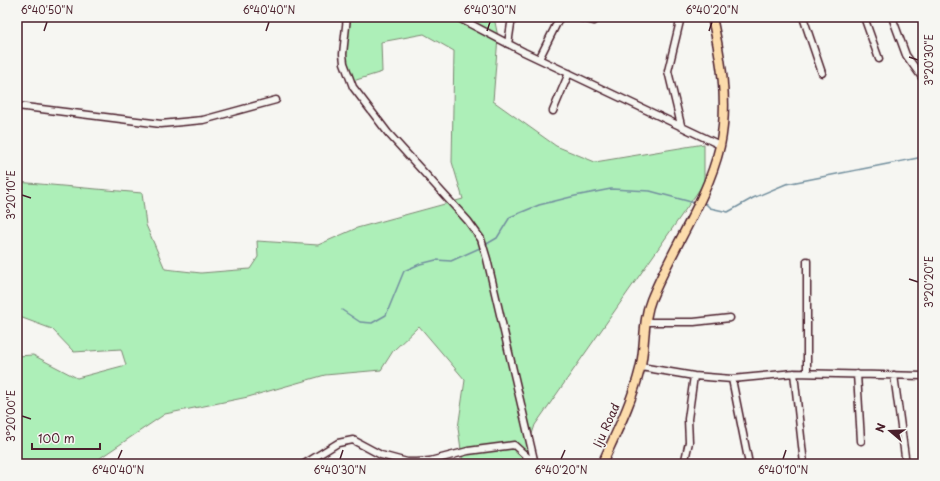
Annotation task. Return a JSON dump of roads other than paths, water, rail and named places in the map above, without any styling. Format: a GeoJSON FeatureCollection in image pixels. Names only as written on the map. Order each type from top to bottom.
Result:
{"type":"FeatureCollection","features":[{"type":"Feature","properties":{"kind":"main road","name":"Iju Road"},"geometry":{"type":"LineString","coordinates":[[602,464],[632,396],[641,367],[645,322],[651,300],[703,194],[720,145],[724,96],[723,68],[712,17]]}},
{"type":"Feature","properties":{"kind":"street"},"geometry":{"type":"LineString","coordinates":[[304,464],[338,443],[353,440],[380,455],[406,463],[430,461],[468,451],[514,445],[535,464],[481,239],[468,221],[388,133],[353,87],[342,54],[347,17]]}},
{"type":"Feature","properties":{"kind":"street"},"geometry":{"type":"LineString","coordinates":[[457,17],[569,74],[681,125],[720,145]]}},
{"type":"Feature","properties":{"kind":"street"},"geometry":{"type":"LineString","coordinates":[[508,44],[512,17]]}},
{"type":"Feature","properties":{"kind":"street"},"geometry":{"type":"LineString","coordinates":[[539,59],[560,17]]}},
{"type":"Feature","properties":{"kind":"street"},"geometry":{"type":"LineString","coordinates":[[578,17],[591,22],[594,22],[598,17]]}},
{"type":"Feature","properties":{"kind":"street"},"geometry":{"type":"LineString","coordinates":[[681,17],[668,71],[681,125]]}},
{"type":"Feature","properties":{"kind":"street"},"geometry":{"type":"LineString","coordinates":[[803,17],[822,72]]}},
{"type":"Feature","properties":{"kind":"street"},"geometry":{"type":"LineString","coordinates":[[864,17],[879,59]]}},
{"type":"Feature","properties":{"kind":"street"},"geometry":{"type":"LineString","coordinates":[[892,17],[904,51],[923,79]]}},
{"type":"Feature","properties":{"kind":"street"},"geometry":{"type":"LineString","coordinates":[[553,111],[569,74]]}},
{"type":"Feature","properties":{"kind":"street"},"geometry":{"type":"LineString","coordinates":[[17,106],[160,124],[203,120],[276,100]]}},
{"type":"Feature","properties":{"kind":"street"},"geometry":{"type":"LineString","coordinates":[[807,262],[808,373]]}},
{"type":"Feature","properties":{"kind":"street"},"geometry":{"type":"LineString","coordinates":[[645,322],[694,322],[730,318]]}},
{"type":"Feature","properties":{"kind":"street"},"geometry":{"type":"LineString","coordinates":[[641,367],[694,376],[732,379],[794,373],[923,376]]}},
{"type":"Feature","properties":{"kind":"street"},"geometry":{"type":"LineString","coordinates":[[794,373],[804,464]]}},
{"type":"Feature","properties":{"kind":"street"},"geometry":{"type":"LineString","coordinates":[[857,374],[861,441]]}},
{"type":"Feature","properties":{"kind":"street"},"geometry":{"type":"LineString","coordinates":[[894,375],[906,464]]}},
{"type":"Feature","properties":{"kind":"street"},"geometry":{"type":"LineString","coordinates":[[684,464],[690,442],[688,419],[694,376]]}},
{"type":"Feature","properties":{"kind":"street"},"geometry":{"type":"LineString","coordinates":[[732,379],[749,464]]}},
{"type":"Feature","properties":{"kind":"waterway"},"geometry":{"type":"LineString","coordinates":[[703,203],[710,208],[728,212],[753,198],[786,184],[923,157]]}},
{"type":"Feature","properties":{"kind":"waterway"},"geometry":{"type":"LineString","coordinates":[[485,245],[497,238],[510,217],[539,205],[575,196],[611,189],[650,191],[695,203]]}},
{"type":"Feature","properties":{"kind":"waterway"},"geometry":{"type":"LineString","coordinates":[[342,310],[360,322],[372,323],[386,315],[404,271],[420,264],[436,260],[451,261],[482,247]]}}]}
